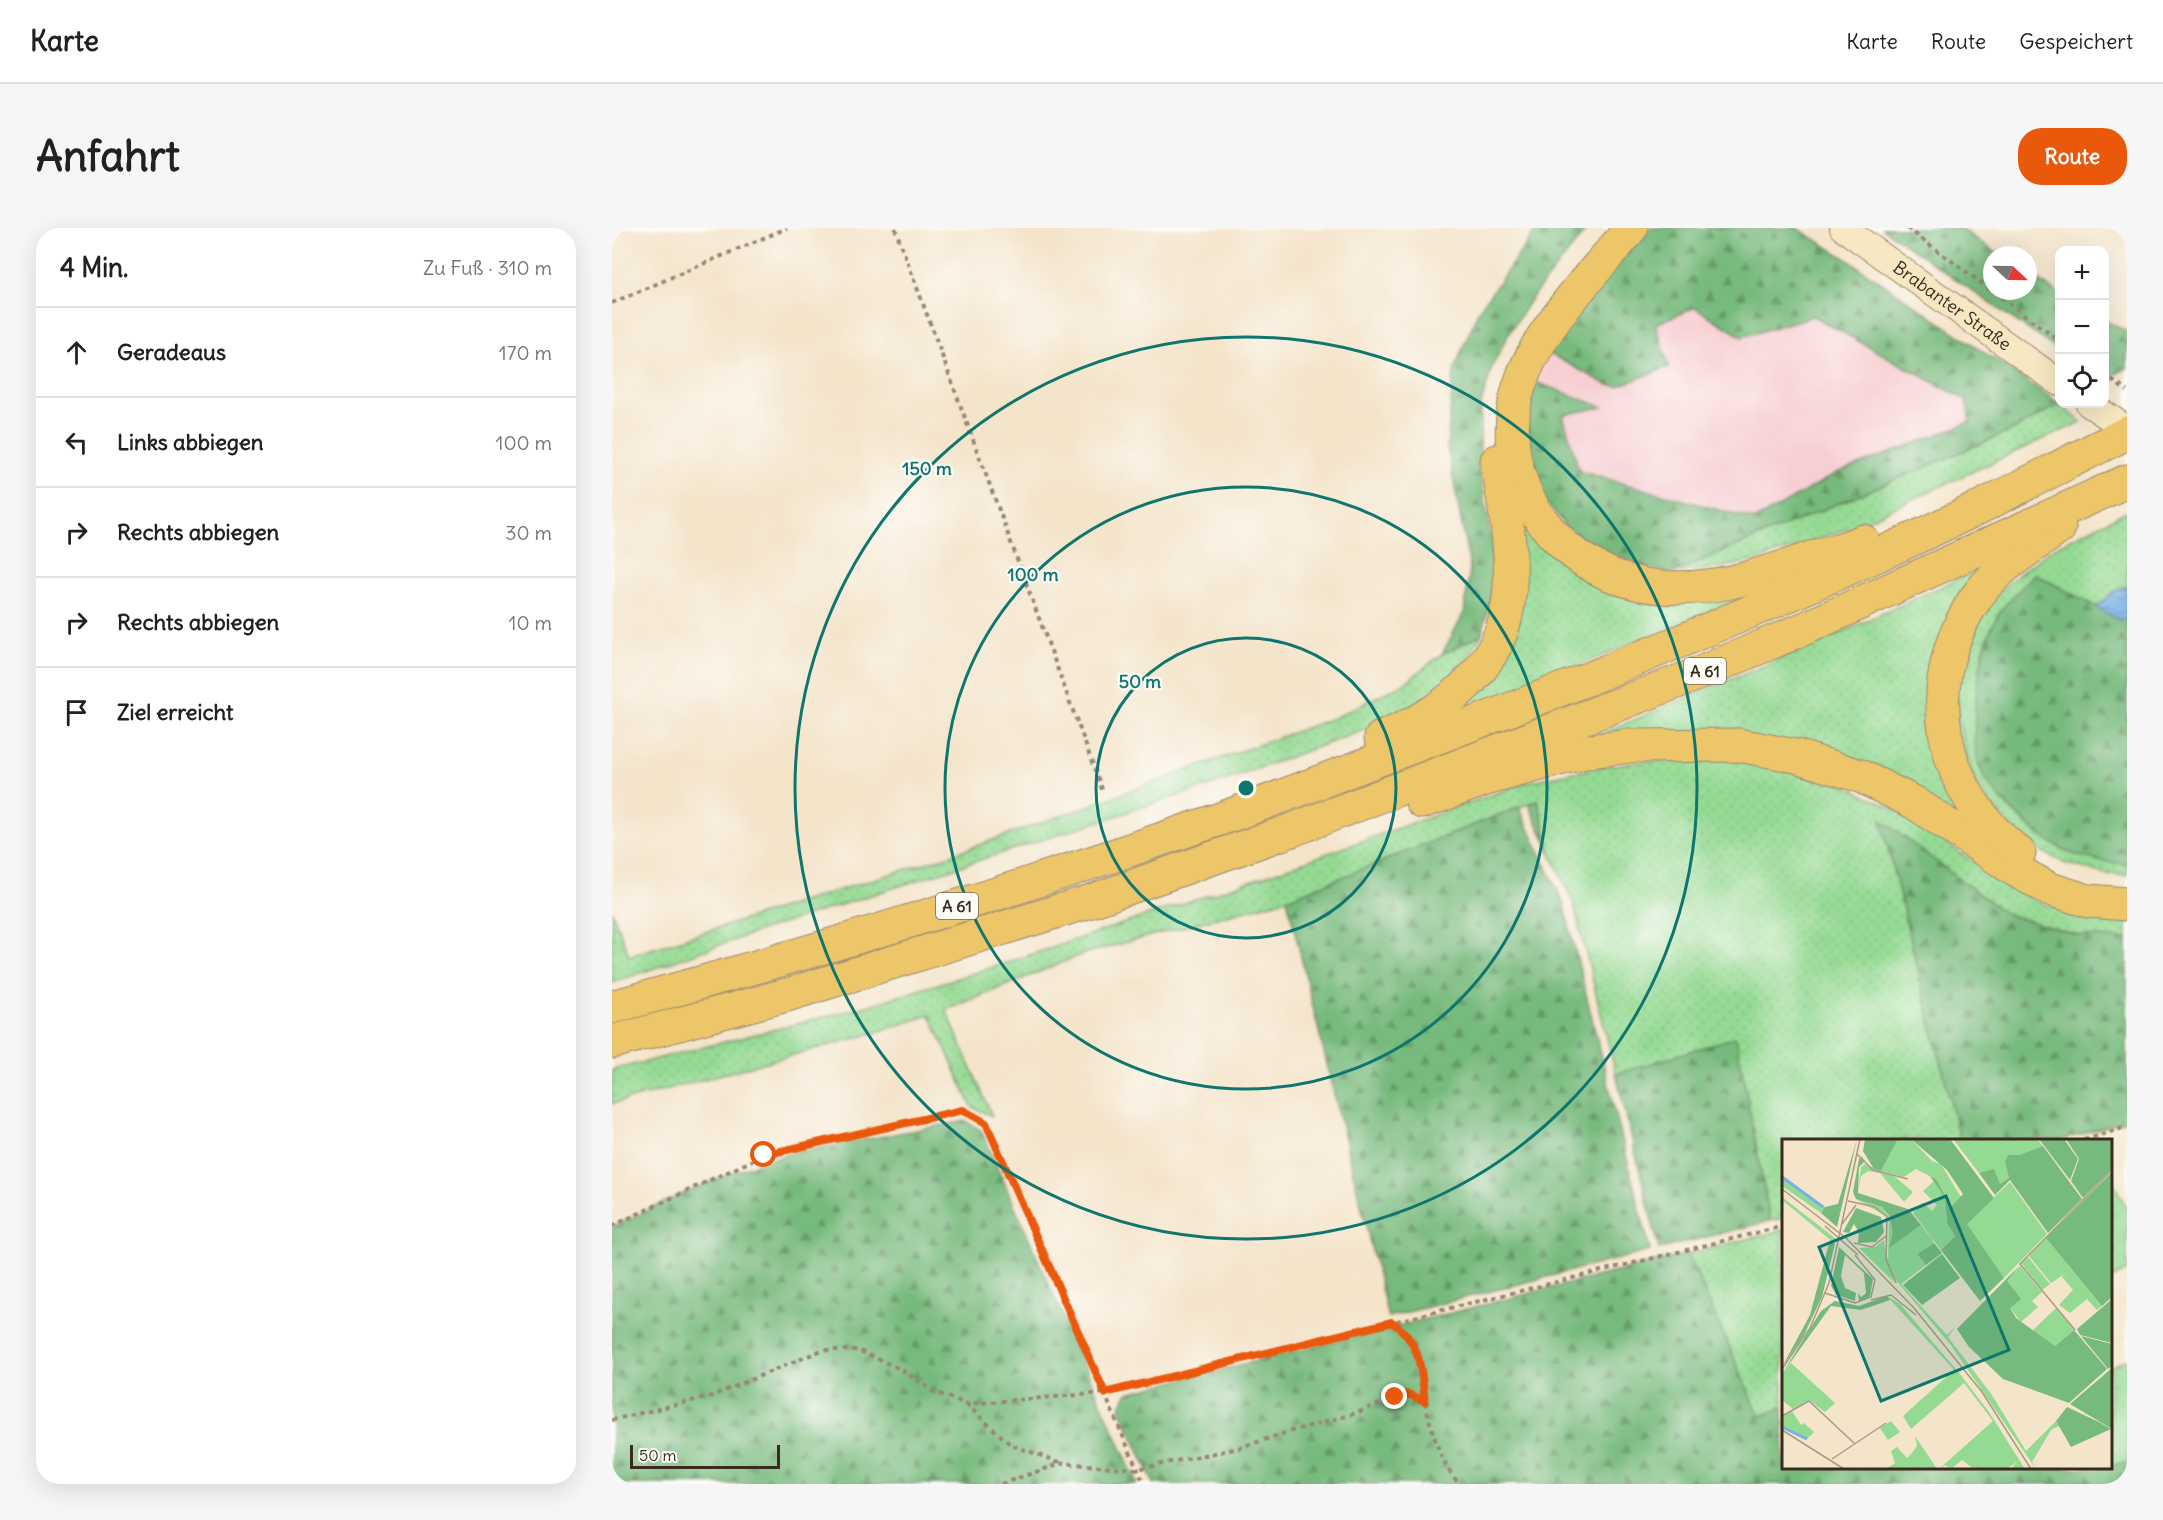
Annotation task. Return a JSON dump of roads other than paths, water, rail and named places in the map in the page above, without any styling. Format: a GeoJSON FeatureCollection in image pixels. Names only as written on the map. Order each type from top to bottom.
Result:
{"type":"FeatureCollection","features":[{"type":"Feature","properties":{"kind":"highway"},"geometry":{"type":"LineString","coordinates":[[1220,819],[1333,758],[1405,728],[1434,711],[1459,692],[1490,657],[1507,613],[1510,594],[1507,519],[1497,460],[1498,417],[1506,380],[1522,343],[1547,303],[1603,228]]}},
{"type":"Feature","properties":{"kind":"highway"},"geometry":{"type":"LineString","coordinates":[[1631,228],[1547,331],[1527,365],[1515,407],[1513,444],[1526,497],[1545,525],[1574,553],[1613,576],[1635,582],[1660,587],[1706,586],[1746,579],[1859,543],[1921,515],[1973,510]]}},
{"type":"Feature","properties":{"kind":"highway","name":"A 61"},"geometry":{"type":"LineString","coordinates":[[612,1007],[836,944],[991,895],[1220,819],[1485,720],[1678,642],[1834,574],[1973,510],[2127,431]]}},
{"type":"Feature","properties":{"kind":"highway"},"geometry":{"type":"LineString","coordinates":[[2119,485],[2002,570],[1979,594],[1953,642],[1944,680],[1943,717],[1948,746],[1957,776],[1967,795],[1991,828],[2004,841],[2035,864],[2054,874],[2084,883],[2127,889]]}},
{"type":"Feature","properties":{"kind":"highway","name":"A 61"},"geometry":{"type":"LineString","coordinates":[[612,1042],[790,994],[1091,901],[1292,830],[1695,675],[2119,485]]}},
{"type":"Feature","properties":{"kind":"highway"},"geometry":{"type":"LineString","coordinates":[[1292,830],[1391,813],[1489,778],[1588,751],[1630,746],[1737,745],[1796,756],[1860,776],[1915,803],[2015,870],[2050,890],[2088,901],[2127,904]]}},
{"type":"Feature","properties":{"kind":"main road","name":"Brabanter Straße"},"geometry":{"type":"LineString","coordinates":[[1843,228],[2055,379]]}},
{"type":"Feature","properties":{"kind":"main road"},"geometry":{"type":"LineString","coordinates":[[2095,408],[2127,431]]}},
{"type":"Feature","properties":{"kind":"water"},"geometry":{"type":"Polygon","coordinates":[[[2127,587],[2127,619],[2118,619],[2096,607],[2118,589],[2127,587]]]}}]}
